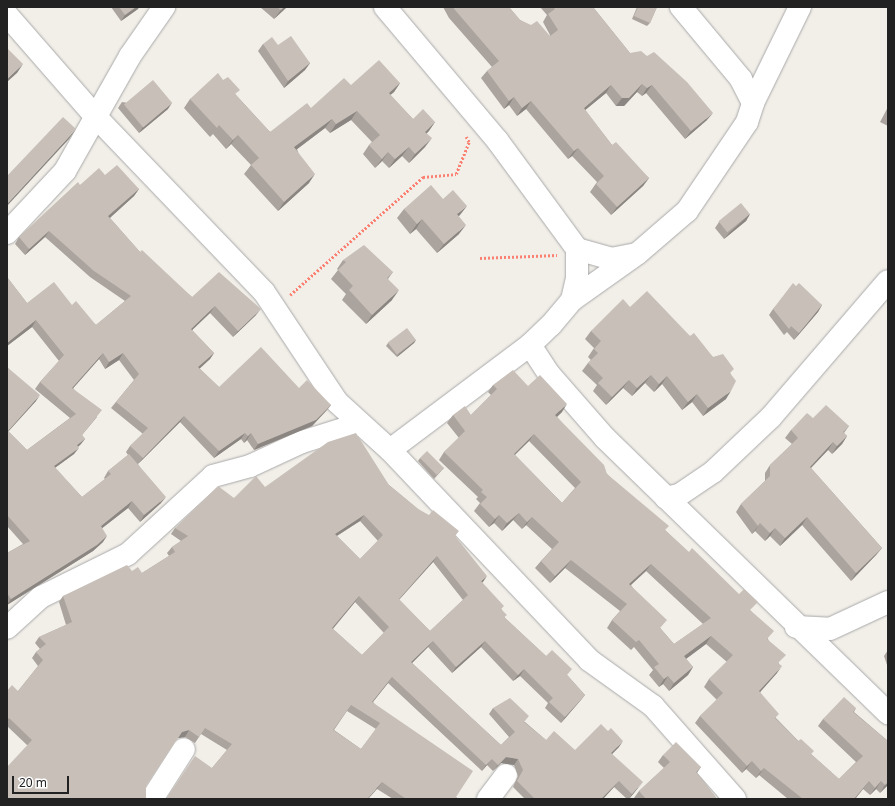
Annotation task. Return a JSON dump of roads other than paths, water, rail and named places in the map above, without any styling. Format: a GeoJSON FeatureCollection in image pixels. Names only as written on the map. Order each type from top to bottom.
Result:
{"type":"FeatureCollection","features":[{"type":"Feature","properties":{"kind":"street"},"geometry":{"type":"LineString","coordinates":[[7,234],[65,171],[97,118],[134,50],[164,7]]}},
{"type":"Feature","properties":{"kind":"street"},"geometry":{"type":"LineString","coordinates":[[385,7],[497,140],[577,255],[572,300]]}},
{"type":"Feature","properties":{"kind":"street"},"geometry":{"type":"LineString","coordinates":[[681,7],[741,79],[753,103]]}},
{"type":"Feature","properties":{"kind":"street"},"geometry":{"type":"LineString","coordinates":[[390,450],[530,346],[572,300],[637,254],[687,211],[735,144],[753,103],[800,7]]}},
{"type":"Feature","properties":{"kind":"street"},"geometry":{"type":"LineString","coordinates":[[7,15],[97,118],[252,278],[275,309],[338,402],[359,424],[390,450],[589,660],[653,706],[683,736],[735,799]]}},
{"type":"Feature","properties":{"kind":"street"},"geometry":{"type":"LineString","coordinates":[[577,255],[611,259],[637,254]]}},
{"type":"Feature","properties":{"kind":"street"},"geometry":{"type":"LineString","coordinates":[[666,498],[679,495],[713,472],[771,417],[888,281]]}},
{"type":"Feature","properties":{"kind":"street"},"geometry":{"type":"LineString","coordinates":[[530,346],[549,374],[605,438],[796,627],[888,713]]}},
{"type":"Feature","properties":{"kind":"street"},"geometry":{"type":"LineString","coordinates":[[7,628],[41,597],[128,554],[212,476],[250,466],[302,442],[359,424]]}},
{"type":"Feature","properties":{"kind":"street"},"geometry":{"type":"LineString","coordinates":[[796,627],[830,629],[888,602]]}},
{"type":"Feature","properties":{"kind":"street"},"geometry":{"type":"LineString","coordinates":[[152,799],[184,749]]}},
{"type":"Feature","properties":{"kind":"street"},"geometry":{"type":"LineString","coordinates":[[488,799],[506,775]]}}]}
